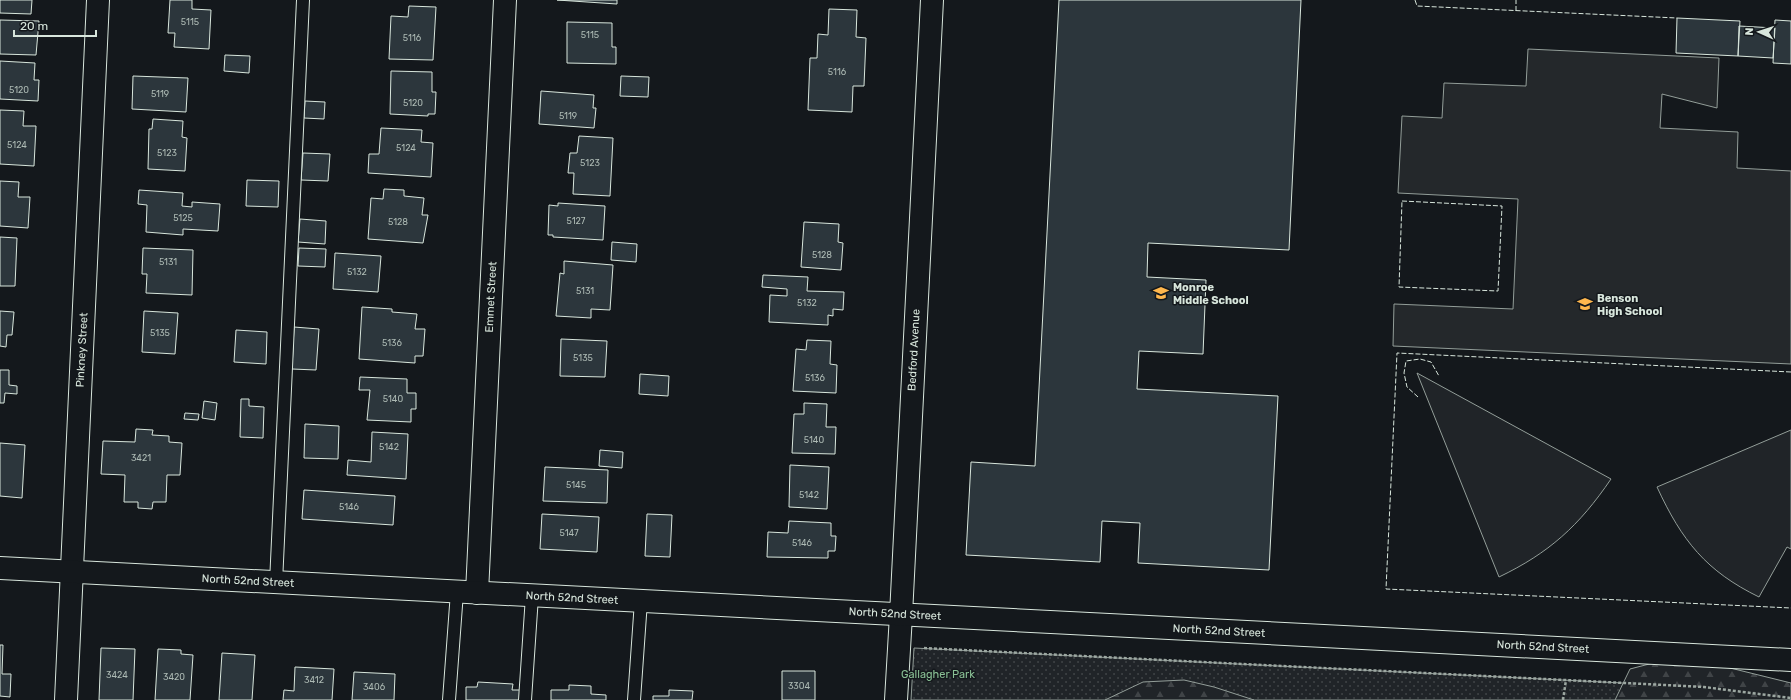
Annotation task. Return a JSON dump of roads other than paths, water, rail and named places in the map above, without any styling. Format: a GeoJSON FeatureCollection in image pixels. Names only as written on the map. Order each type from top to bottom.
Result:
{"type":"FeatureCollection","features":[{"type":"Feature","properties":{"kind":"street","name":"Pinkney Street"},"geometry":{"type":"LineString","coordinates":[[66,700],[98,0]]}},
{"type":"Feature","properties":{"kind":"street","name":"Emmet Street"},"geometry":{"type":"LineString","coordinates":[[467,593],[505,0]]}},
{"type":"Feature","properties":{"kind":"street","name":"Bedford Avenue"},"geometry":{"type":"LineString","coordinates":[[896,700],[932,0]]}},
{"type":"Feature","properties":{"kind":"street","name":"North 52nd Street"},"geometry":{"type":"LineString","coordinates":[[0,568],[1791,660]]}},
{"type":"Feature","properties":{"kind":"lane"},"geometry":{"type":"LineString","coordinates":[[276,582],[303,0]]}},
{"type":"Feature","properties":{"kind":"lane"},"geometry":{"type":"LineString","coordinates":[[449,700],[467,593]]}},
{"type":"Feature","properties":{"kind":"lane"},"geometry":{"type":"LineString","coordinates":[[525,700],[532,596]]}},
{"type":"Feature","properties":{"kind":"lane"},"geometry":{"type":"LineString","coordinates":[[634,700],[641,601]]}},
{"type":"Feature","properties":{"kind":"place","name":"Monroe Middle School"},"geometry":{"type":"Point","coordinates":[1161,293]}},
{"type":"Feature","properties":{"kind":"place","name":"Benson High School"},"geometry":{"type":"Point","coordinates":[1585,304]}},
{"type":"Feature","properties":{"kind":"park label","name":"Gallagher Park"},"geometry":{"type":"Point","coordinates":[938,674]}}]}
